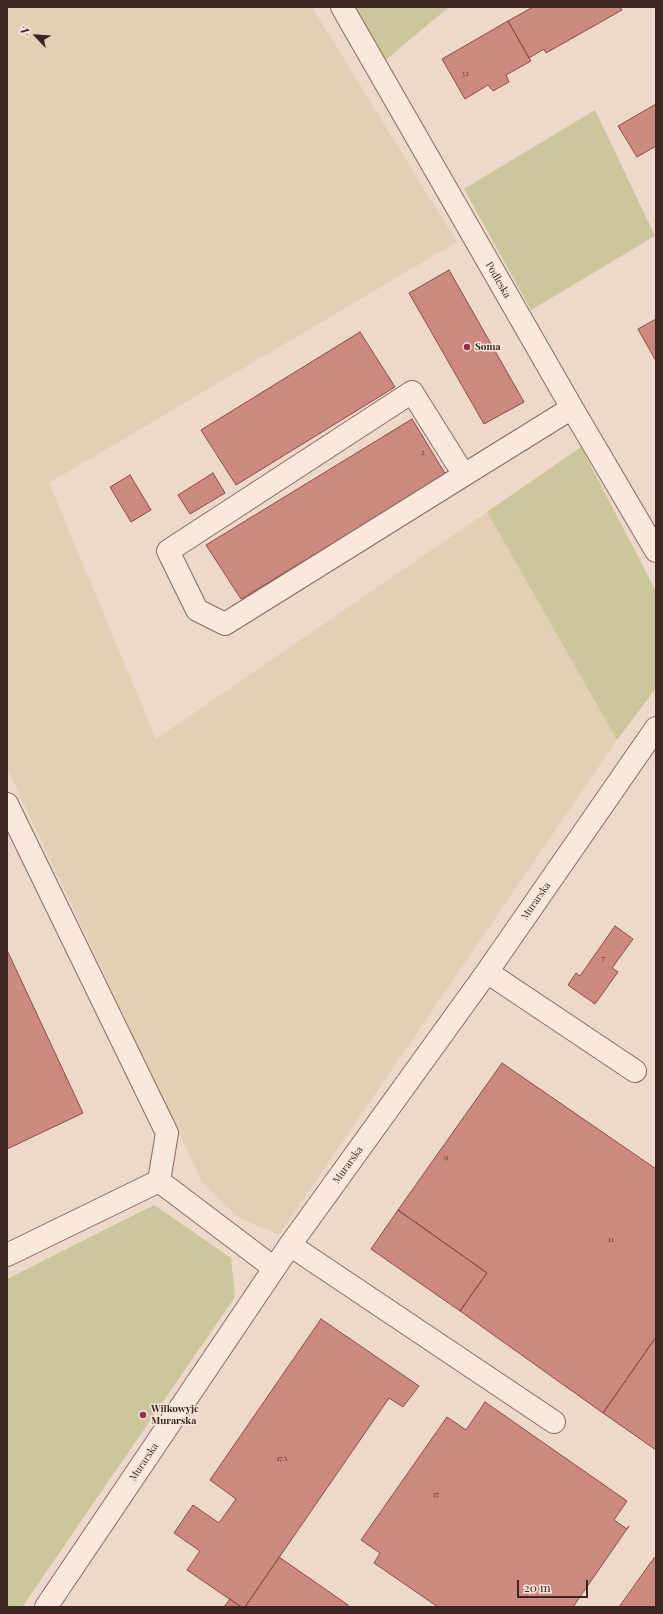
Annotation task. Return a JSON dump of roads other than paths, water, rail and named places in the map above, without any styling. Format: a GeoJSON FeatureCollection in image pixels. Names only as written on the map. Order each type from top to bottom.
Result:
{"type":"FeatureCollection","features":[{"type":"Feature","properties":{"kind":"street","name":"Podleska"},"geometry":{"type":"LineString","coordinates":[[342,7],[572,408],[656,551]]}},
{"type":"Feature","properties":{"kind":"street"},"geometry":{"type":"LineString","coordinates":[[464,475],[412,392],[168,551],[197,610],[225,624],[572,408]]}},
{"type":"Feature","properties":{"kind":"street","name":"Murarska"},"geometry":{"type":"LineString","coordinates":[[46,1607],[274,1268],[487,972],[656,728]]}},
{"type":"Feature","properties":{"kind":"street"},"geometry":{"type":"LineString","coordinates":[[7,804],[167,1133],[159,1181]]}},
{"type":"Feature","properties":{"kind":"street"},"geometry":{"type":"LineString","coordinates":[[487,972],[635,1071]]}},
{"type":"Feature","properties":{"kind":"street"},"geometry":{"type":"LineString","coordinates":[[7,1255],[159,1181]]}},
{"type":"Feature","properties":{"kind":"street"},"geometry":{"type":"LineString","coordinates":[[159,1181],[274,1268]]}},
{"type":"Feature","properties":{"kind":"street"},"geometry":{"type":"LineString","coordinates":[[290,1245],[554,1422]]}},
{"type":"Feature","properties":{"kind":"place","name":"Soma"},"geometry":{"type":"Point","coordinates":[467,347]}},
{"type":"Feature","properties":{"kind":"place","name":"Wilkowyje Murarska"},"geometry":{"type":"Point","coordinates":[143,1415]}}]}
